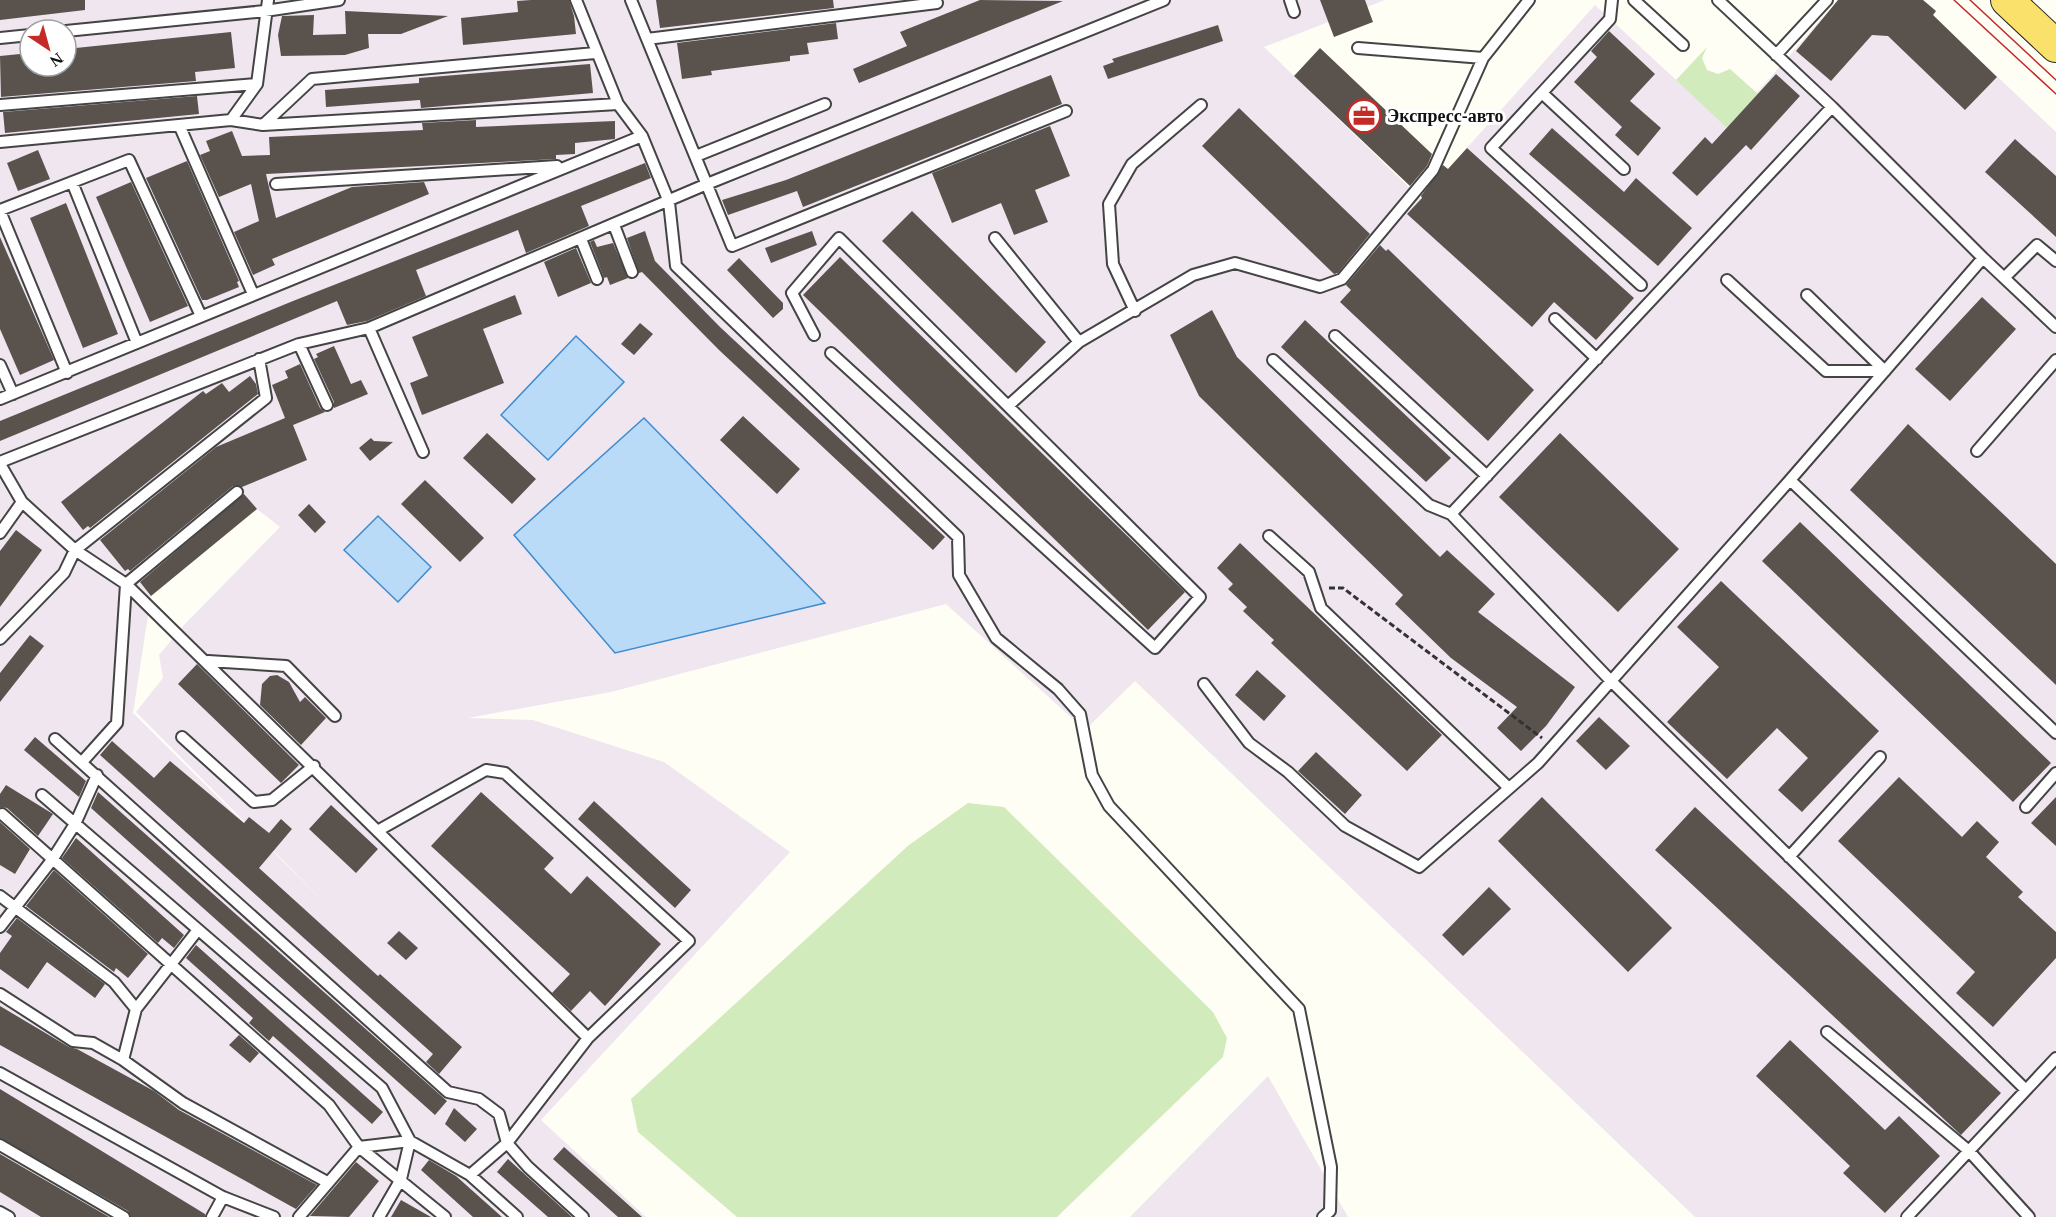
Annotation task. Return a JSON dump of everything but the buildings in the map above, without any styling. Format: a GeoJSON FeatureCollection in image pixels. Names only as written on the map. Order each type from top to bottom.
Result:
{"type":"FeatureCollection","features":[{"type":"Feature","properties":{"kind":"main road"},"geometry":{"type":"LineString","coordinates":[[2007,0],[2056,46]]}},
{"type":"Feature","properties":{"kind":"lane"},"geometry":{"type":"LineString","coordinates":[[78,29],[266,5],[339,0]]}},
{"type":"Feature","properties":{"kind":"lane"},"geometry":{"type":"LineString","coordinates":[[576,0],[595,53],[618,104],[642,136],[669,202],[676,266],[958,537],[959,575],[996,638],[1058,689],[1080,714],[1092,775],[1109,806],[1299,1009],[1330,1167],[1329,1215]]}},
{"type":"Feature","properties":{"kind":"lane"},"geometry":{"type":"LineString","coordinates":[[631,0],[732,246],[1066,111]]}},
{"type":"Feature","properties":{"kind":"lane"},"geometry":{"type":"LineString","coordinates":[[588,1038],[208,661],[126,584],[75,550],[22,502],[0,463],[299,344],[369,328],[707,184],[1164,0]]}},
{"type":"Feature","properties":{"kind":"lane"},"geometry":{"type":"LineString","coordinates":[[1290,0],[1294,12]]}},
{"type":"Feature","properties":{"kind":"lane"},"geometry":{"type":"LineString","coordinates":[[1008,406],[1079,342],[1193,275],[1235,263],[1320,287],[1342,279],[1433,170],[1483,58],[1528,0]]}},
{"type":"Feature","properties":{"kind":"lane"},"geometry":{"type":"LineString","coordinates":[[1612,0],[1610,19],[1491,148],[1641,285]]}},
{"type":"Feature","properties":{"kind":"lane"},"geometry":{"type":"LineString","coordinates":[[1634,0],[1683,45]]}},
{"type":"Feature","properties":{"kind":"lane"},"geometry":{"type":"LineString","coordinates":[[1718,0],[1832,107],[1983,258],[2056,327]]}},
{"type":"Feature","properties":{"kind":"lane"},"geometry":{"type":"LineString","coordinates":[[1776,55],[1827,0]]}},
{"type":"Feature","properties":{"kind":"lane"},"geometry":{"type":"LineString","coordinates":[[647,39],[937,3]]}},
{"type":"Feature","properties":{"kind":"lane"},"geometry":{"type":"LineString","coordinates":[[231,120],[257,84],[266,5]]}},
{"type":"Feature","properties":{"kind":"lane"},"geometry":{"type":"LineString","coordinates":[[0,38],[18,36]]}},
{"type":"Feature","properties":{"kind":"lane"},"geometry":{"type":"LineString","coordinates":[[1358,48],[1483,58]]}},
{"type":"Feature","properties":{"kind":"lane"},"geometry":{"type":"LineString","coordinates":[[263,125],[312,79],[595,53]]}},
{"type":"Feature","properties":{"kind":"lane"},"geometry":{"type":"LineString","coordinates":[[0,105],[257,84]]}},
{"type":"Feature","properties":{"kind":"lane"},"geometry":{"type":"LineString","coordinates":[[1542,93],[1624,169]]}},
{"type":"Feature","properties":{"kind":"lane"},"geometry":{"type":"LineString","coordinates":[[0,142],[180,127],[231,120],[263,125],[618,104]]}},
{"type":"Feature","properties":{"kind":"lane"},"geometry":{"type":"LineString","coordinates":[[696,156],[825,104]]}},
{"type":"Feature","properties":{"kind":"lane"},"geometry":{"type":"LineString","coordinates":[[1135,311],[1113,264],[1108,204],[1132,164],[1201,105]]}},
{"type":"Feature","properties":{"kind":"lane"},"geometry":{"type":"LineString","coordinates":[[1451,514],[1832,107]]}},
{"type":"Feature","properties":{"kind":"lane"},"geometry":{"type":"LineString","coordinates":[[180,127],[253,294]]}},
{"type":"Feature","properties":{"kind":"lane"},"geometry":{"type":"LineString","coordinates":[[0,399],[642,136]]}},
{"type":"Feature","properties":{"kind":"lane"},"geometry":{"type":"LineString","coordinates":[[67,373],[0,211],[129,160],[201,316]]}},
{"type":"Feature","properties":{"kind":"lane"},"geometry":{"type":"LineString","coordinates":[[276,184],[567,165]]}},
{"type":"Feature","properties":{"kind":"lane"},"geometry":{"type":"LineString","coordinates":[[72,182],[137,343]]}},
{"type":"Feature","properties":{"kind":"lane"},"geometry":{"type":"LineString","coordinates":[[614,225],[632,272]]}},
{"type":"Feature","properties":{"kind":"lane"},"geometry":{"type":"LineString","coordinates":[[814,334],[792,293],[839,238],[1200,597],[1155,648],[831,353]]}},
{"type":"Feature","properties":{"kind":"lane"},"geometry":{"type":"LineString","coordinates":[[995,238],[1079,342]]}},
{"type":"Feature","properties":{"kind":"lane"},"geometry":{"type":"LineString","coordinates":[[581,239],[597,279]]}},
{"type":"Feature","properties":{"kind":"lane"},"geometry":{"type":"LineString","coordinates":[[2004,278],[2037,245],[2056,261]]}},
{"type":"Feature","properties":{"kind":"lane"},"geometry":{"type":"LineString","coordinates":[[1204,684],[1249,743],[1288,772],[1345,826],[1419,867],[1553,746],[1790,480],[1983,258]]}},
{"type":"Feature","properties":{"kind":"lane"},"geometry":{"type":"LineString","coordinates":[[1727,280],[1826,370],[1885,371]]}},
{"type":"Feature","properties":{"kind":"lane"},"geometry":{"type":"LineString","coordinates":[[1807,295],[1885,371]]}},
{"type":"Feature","properties":{"kind":"lane"},"geometry":{"type":"LineString","coordinates":[[1555,319],[1597,359]]}},
{"type":"Feature","properties":{"kind":"lane"},"geometry":{"type":"LineString","coordinates":[[369,328],[423,452]]}},
{"type":"Feature","properties":{"kind":"lane"},"geometry":{"type":"LineString","coordinates":[[1335,336],[1487,476]]}},
{"type":"Feature","properties":{"kind":"lane"},"geometry":{"type":"LineString","coordinates":[[299,344],[327,405]]}},
{"type":"Feature","properties":{"kind":"lane"},"geometry":{"type":"LineString","coordinates":[[0,639],[64,573],[75,550],[266,398],[259,359]]}},
{"type":"Feature","properties":{"kind":"lane"},"geometry":{"type":"LineString","coordinates":[[1273,360],[1429,505],[1451,514],[1611,681],[2026,1090]]}},
{"type":"Feature","properties":{"kind":"lane"},"geometry":{"type":"LineString","coordinates":[[1977,451],[2056,360]]}},
{"type":"Feature","properties":{"kind":"lane"},"geometry":{"type":"LineString","coordinates":[[0,365],[13,394]]}},
{"type":"Feature","properties":{"kind":"lane"},"geometry":{"type":"LineString","coordinates":[[1790,480],[2056,733]]}},
{"type":"Feature","properties":{"kind":"lane"},"geometry":{"type":"LineString","coordinates":[[82,762],[117,723],[126,584],[237,492]]}},
{"type":"Feature","properties":{"kind":"lane"},"geometry":{"type":"LineString","coordinates":[[0,533],[22,502]]}},
{"type":"Feature","properties":{"kind":"lane"},"geometry":{"type":"LineString","coordinates":[[1269,536],[1309,572],[1322,608],[1509,788]]}},
{"type":"Feature","properties":{"kind":"lane"},"geometry":{"type":"LineString","coordinates":[[208,661],[286,666],[335,716]]}},
{"type":"Feature","properties":{"kind":"lane"},"geometry":{"type":"LineString","coordinates":[[182,736],[254,802],[272,800],[314,766]]}},
{"type":"Feature","properties":{"kind":"lane"},"geometry":{"type":"LineString","coordinates":[[55,739],[448,1092],[479,1099],[499,1114],[507,1143],[528,1167],[583,1217]]}},
{"type":"Feature","properties":{"kind":"lane"},"geometry":{"type":"LineString","coordinates":[[1789,856],[1880,757]]}},
{"type":"Feature","properties":{"kind":"lane"},"geometry":{"type":"LineString","coordinates":[[379,830],[486,770],[505,773],[688,941],[588,1038],[507,1143],[470,1175]]}},
{"type":"Feature","properties":{"kind":"lane"},"geometry":{"type":"LineString","coordinates":[[2026,807],[2056,773]]}},
{"type":"Feature","properties":{"kind":"lane"},"geometry":{"type":"LineString","coordinates":[[0,927],[52,860],[75,824],[97,775]]}},
{"type":"Feature","properties":{"kind":"lane"},"geometry":{"type":"LineString","coordinates":[[42,795],[197,932],[382,1088],[410,1141],[470,1175],[516,1217]]}},
{"type":"Feature","properties":{"kind":"lane"},"geometry":{"type":"LineString","coordinates":[[2,814],[329,1105],[359,1147],[445,1217]]}},
{"type":"Feature","properties":{"kind":"lane"},"geometry":{"type":"LineString","coordinates":[[0,896],[114,982],[136,1009]]}},
{"type":"Feature","properties":{"kind":"lane"},"geometry":{"type":"LineString","coordinates":[[123,1060],[136,1009],[197,932]]}},
{"type":"Feature","properties":{"kind":"lane"},"geometry":{"type":"LineString","coordinates":[[0,994],[73,1041],[93,1043],[123,1060],[183,1102],[327,1182]]}},
{"type":"Feature","properties":{"kind":"lane"},"geometry":{"type":"LineString","coordinates":[[1827,1032],[1969,1151],[2029,1217]]}},
{"type":"Feature","properties":{"kind":"lane"},"geometry":{"type":"LineString","coordinates":[[1907,1217],[2056,1058]]}},
{"type":"Feature","properties":{"kind":"lane"},"geometry":{"type":"LineString","coordinates":[[0,1073],[223,1197],[274,1217]]}},
{"type":"Feature","properties":{"kind":"lane"},"geometry":{"type":"LineString","coordinates":[[299,1217],[359,1147],[410,1141]]}},
{"type":"Feature","properties":{"kind":"lane"},"geometry":{"type":"LineString","coordinates":[[379,1217],[401,1179],[410,1141]]}},
{"type":"Feature","properties":{"kind":"lane"},"geometry":{"type":"LineString","coordinates":[[0,1145],[124,1217]]}},
{"type":"Feature","properties":{"kind":"lane"},"geometry":{"type":"LineString","coordinates":[[212,1217],[223,1197]]}},
{"type":"Feature","properties":{"kind":"lane"},"geometry":{"type":"LineString","coordinates":[[0,1212],[9,1217]]}},
{"type":"Feature","properties":{"kind":"path"},"geometry":{"type":"LineString","coordinates":[[1315,589],[1342,588],[1553,746]]}},
{"type":"Feature","properties":{"kind":"shaded area"},"geometry":{"type":"Polygon","coordinates":[[[0,0],[1385,0],[1264,47],[1421,199],[1595,5],[1727,127],[1838,0],[1923,0],[1936,11],[1933,16],[2056,132],[2056,1217],[1695,1217],[1135,681],[1085,730],[946,604],[611,692],[468,718],[533,720],[664,762],[790,852],[541,1120],[646,1217],[0,1217],[0,0]],[[257,509],[151,596],[133,713],[331,909],[136,712],[163,678],[159,655],[183,626],[280,527],[257,509]]]}},
{"type":"Feature","properties":{"kind":"shaded area"},"geometry":{"type":"Polygon","coordinates":[[[1268,1076],[1348,1217],[1130,1217],[1268,1076]]]}},
{"type":"Feature","properties":{"kind":"green space"},"geometry":{"type":"Polygon","coordinates":[[[1707,47],[1702,58],[1707,70],[1718,74],[1730,69],[1758,94],[1727,128],[1676,80],[1707,47]]]}},
{"type":"Feature","properties":{"kind":"green space"},"geometry":{"type":"Polygon","coordinates":[[[968,803],[1004,807],[1213,1012],[1227,1038],[1223,1057],[1057,1217],[737,1217],[638,1132],[631,1099],[909,845],[968,803]]]}},
{"type":"Feature","properties":{"kind":"water"},"geometry":{"type":"Polygon","coordinates":[[[576,336],[624,382],[548,460],[501,415],[576,336]]]}},
{"type":"Feature","properties":{"kind":"water"},"geometry":{"type":"Polygon","coordinates":[[[644,418],[825,603],[615,653],[514,535],[644,418]]]}},
{"type":"Feature","properties":{"kind":"water"},"geometry":{"type":"Polygon","coordinates":[[[378,516],[431,567],[398,602],[344,550],[378,516]]]}},
{"type":"Feature","properties":{"kind":"tram line"},"geometry":{"type":"LineString","coordinates":[[1954,0],[2056,94]]}},
{"type":"Feature","properties":{"kind":"tram line"},"geometry":{"type":"LineString","coordinates":[[1970,0],[2056,80]]}},
{"type":"Feature","properties":{"kind":"place","name":"Экспресс-авто"},"geometry":{"type":"Point","coordinates":[1364,116]}}]}
